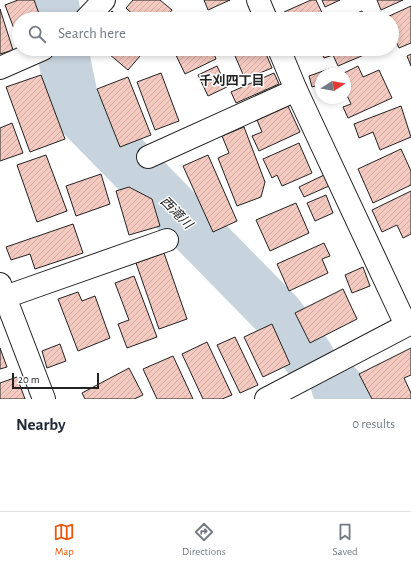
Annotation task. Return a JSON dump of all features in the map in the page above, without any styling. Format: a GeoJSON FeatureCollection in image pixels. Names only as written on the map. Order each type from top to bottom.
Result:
{"type":"FeatureCollection","features":[{"type":"Feature","properties":{"kind":"street"},"geometry":{"type":"LineString","coordinates":[[93,12],[104,0]]}},
{"type":"Feature","properties":{"kind":"street"},"geometry":{"type":"LineString","coordinates":[[258,0],[263,12]]}},
{"type":"Feature","properties":{"kind":"street"},"geometry":{"type":"LineString","coordinates":[[0,68],[27,56]]}},
{"type":"Feature","properties":{"kind":"street"},"geometry":{"type":"LineString","coordinates":[[266,399],[409,324],[296,90],[282,56]]}},
{"type":"Feature","properties":{"kind":"street"},"geometry":{"type":"LineString","coordinates":[[148,157],[296,90]]}},
{"type":"Feature","properties":{"kind":"street"},"geometry":{"type":"LineString","coordinates":[[44,399],[2,290],[167,240]]}},
{"type":"Feature","properties":{"kind":"building"},"geometry":{"type":"Polygon","coordinates":[[[18,0],[34,0],[38,12],[12,12],[12,23],[5,5],[18,0]]]}},
{"type":"Feature","properties":{"kind":"building"},"geometry":{"type":"Polygon","coordinates":[[[133,0],[160,0],[172,10],[170,12],[130,12],[126,8],[133,0]]]}},
{"type":"Feature","properties":{"kind":"building"},"geometry":{"type":"Polygon","coordinates":[[[204,0],[230,0],[208,10],[204,0]]]}},
{"type":"Feature","properties":{"kind":"building"},"geometry":{"type":"Polygon","coordinates":[[[311,0],[316,0],[322,12],[284,12],[311,0]]]}},
{"type":"Feature","properties":{"kind":"building"},"geometry":{"type":"Polygon","coordinates":[[[322,0],[340,0],[325,7],[322,0]]]}},
{"type":"Feature","properties":{"kind":"building"},"geometry":{"type":"Polygon","coordinates":[[[377,0],[403,0],[381,10],[377,0]]]}},
{"type":"Feature","properties":{"kind":"building"},"geometry":{"type":"Polygon","coordinates":[[[411,6],[411,43],[399,48],[399,12],[411,6]]]}},
{"type":"Feature","properties":{"kind":"building"},"geometry":{"type":"Polygon","coordinates":[[[0,9],[12,50],[0,54],[0,9]]]}},
{"type":"Feature","properties":{"kind":"building"},"geometry":{"type":"Polygon","coordinates":[[[411,54],[411,66],[407,56],[411,54]]]}},
{"type":"Feature","properties":{"kind":"building"},"geometry":{"type":"Polygon","coordinates":[[[111,56],[140,56],[128,70],[111,56]]]}},
{"type":"Feature","properties":{"kind":"building"},"geometry":{"type":"Polygon","coordinates":[[[176,56],[215,56],[216,59],[185,74],[176,56]]]}},
{"type":"Feature","properties":{"kind":"building"},"geometry":{"type":"Polygon","coordinates":[[[235,56],[267,56],[272,68],[245,79],[235,56]]]}},
{"type":"Feature","properties":{"kind":"building"},"geometry":{"type":"Polygon","coordinates":[[[333,56],[362,56],[338,66],[333,56]]]}},
{"type":"Feature","properties":{"kind":"building"},"geometry":{"type":"Polygon","coordinates":[[[217,66],[227,87],[208,96],[198,75],[217,66]]]}},
{"type":"Feature","properties":{"kind":"building"},"geometry":{"type":"Polygon","coordinates":[[[358,66],[363,77],[379,70],[392,98],[348,118],[343,107],[351,104],[351,70],[358,66]]]}},
{"type":"Feature","properties":{"kind":"building"},"geometry":{"type":"Polygon","coordinates":[[[161,73],[179,121],[155,130],[137,82],[161,73]]]}},
{"type":"Feature","properties":{"kind":"building"},"geometry":{"type":"Polygon","coordinates":[[[274,73],[279,84],[236,103],[231,92],[274,73]]]}},
{"type":"Feature","properties":{"kind":"building"},"geometry":{"type":"Polygon","coordinates":[[[315,74],[315,86],[312,87],[309,76],[315,74]]]}},
{"type":"Feature","properties":{"kind":"building"},"geometry":{"type":"Polygon","coordinates":[[[41,75],[65,139],[30,152],[6,87],[41,75]]]}},
{"type":"Feature","properties":{"kind":"building"},"geometry":{"type":"Polygon","coordinates":[[[128,77],[151,135],[120,147],[97,89],[128,77]]]}},
{"type":"Feature","properties":{"kind":"building"},"geometry":{"type":"Polygon","coordinates":[[[288,106],[300,132],[259,151],[252,136],[262,132],[257,120],[288,106]]]}},
{"type":"Feature","properties":{"kind":"building"},"geometry":{"type":"Polygon","coordinates":[[[401,106],[411,137],[380,150],[373,132],[359,138],[354,124],[401,106]]]}},
{"type":"Feature","properties":{"kind":"building"},"geometry":{"type":"Polygon","coordinates":[[[12,123],[23,153],[0,161],[0,128],[12,123]]]}},
{"type":"Feature","properties":{"kind":"building"},"geometry":{"type":"Polygon","coordinates":[[[244,127],[265,182],[261,197],[237,206],[218,158],[229,153],[222,136],[244,127]]]}},
{"type":"Feature","properties":{"kind":"building"},"geometry":{"type":"Polygon","coordinates":[[[299,143],[312,173],[282,186],[277,175],[272,178],[263,159],[299,143]]]}},
{"type":"Feature","properties":{"kind":"building"},"geometry":{"type":"Polygon","coordinates":[[[401,149],[411,171],[411,185],[373,203],[358,169],[401,149]]]}},
{"type":"Feature","properties":{"kind":"building"},"geometry":{"type":"Polygon","coordinates":[[[46,155],[67,211],[37,222],[17,165],[46,155]]]}},
{"type":"Feature","properties":{"kind":"building"},"geometry":{"type":"Polygon","coordinates":[[[208,155],[237,221],[213,232],[183,166],[208,155]]]}},
{"type":"Feature","properties":{"kind":"building"},"geometry":{"type":"Polygon","coordinates":[[[101,174],[110,204],[76,216],[66,186],[101,174]]]}},
{"type":"Feature","properties":{"kind":"building"},"geometry":{"type":"Polygon","coordinates":[[[324,175],[329,186],[304,197],[299,187],[324,175]]]}},
{"type":"Feature","properties":{"kind":"building"},"geometry":{"type":"Polygon","coordinates":[[[129,187],[152,199],[160,226],[129,235],[116,191],[129,187]]]}},
{"type":"Feature","properties":{"kind":"building"},"geometry":{"type":"Polygon","coordinates":[[[411,191],[411,234],[403,238],[397,225],[382,232],[372,210],[411,191]]]}},
{"type":"Feature","properties":{"kind":"building"},"geometry":{"type":"Polygon","coordinates":[[[326,195],[333,213],[315,221],[307,203],[326,195]]]}},
{"type":"Feature","properties":{"kind":"building"},"geometry":{"type":"Polygon","coordinates":[[[296,203],[309,233],[270,251],[256,220],[296,203]]]}},
{"type":"Feature","properties":{"kind":"building"},"geometry":{"type":"Polygon","coordinates":[[[73,224],[83,253],[35,269],[30,254],[11,260],[6,247],[73,224]]]}},
{"type":"Feature","properties":{"kind":"building"},"geometry":{"type":"Polygon","coordinates":[[[324,243],[330,256],[322,259],[328,273],[289,291],[277,264],[324,243]]]}},
{"type":"Feature","properties":{"kind":"building"},"geometry":{"type":"Polygon","coordinates":[[[164,253],[187,319],[159,329],[136,263],[164,253]]]}},
{"type":"Feature","properties":{"kind":"building"},"geometry":{"type":"Polygon","coordinates":[[[363,267],[370,286],[352,293],[345,275],[363,267]]]}},
{"type":"Feature","properties":{"kind":"building"},"geometry":{"type":"Polygon","coordinates":[[[134,276],[157,337],[127,348],[118,324],[129,320],[115,283],[134,276]]]}},
{"type":"Feature","properties":{"kind":"building"},"geometry":{"type":"Polygon","coordinates":[[[343,289],[357,319],[310,343],[295,313],[343,289]]]}},
{"type":"Feature","properties":{"kind":"building"},"geometry":{"type":"Polygon","coordinates":[[[78,292],[82,301],[95,296],[110,338],[78,351],[58,299],[78,292]]]}},
{"type":"Feature","properties":{"kind":"building"},"geometry":{"type":"Polygon","coordinates":[[[272,324],[290,364],[263,377],[244,337],[272,324]]]}},
{"type":"Feature","properties":{"kind":"building"},"geometry":{"type":"Polygon","coordinates":[[[235,337],[258,385],[240,393],[217,345],[235,337]]]}},
{"type":"Feature","properties":{"kind":"building"},"geometry":{"type":"Polygon","coordinates":[[[207,342],[232,395],[222,399],[203,399],[182,354],[207,342]]]}},
{"type":"Feature","properties":{"kind":"building"},"geometry":{"type":"Polygon","coordinates":[[[60,344],[66,361],[47,368],[42,351],[60,344]]]}},
{"type":"Feature","properties":{"kind":"building"},"geometry":{"type":"Polygon","coordinates":[[[0,348],[7,367],[0,369],[0,348]]]}},
{"type":"Feature","properties":{"kind":"building"},"geometry":{"type":"Polygon","coordinates":[[[411,348],[411,375],[404,378],[411,393],[411,399],[372,399],[359,374],[411,348]]]}},
{"type":"Feature","properties":{"kind":"building"},"geometry":{"type":"Polygon","coordinates":[[[173,356],[193,399],[157,399],[143,369],[173,356]]]}},
{"type":"Feature","properties":{"kind":"building"},"geometry":{"type":"Polygon","coordinates":[[[129,368],[143,395],[134,399],[85,399],[82,393],[129,368]]]}},
{"type":"Feature","properties":{"kind":"building"},"geometry":{"type":"Polygon","coordinates":[[[17,377],[25,399],[0,399],[0,383],[17,377]]]}},
{"type":"Feature","properties":{"kind":"waterway","name":"西滝川"},"geometry":{"type":"LineString","coordinates":[[52,0],[54,12]]}},
{"type":"Feature","properties":{"kind":"waterway","name":"西滝川"},"geometry":{"type":"LineString","coordinates":[[64,58],[74,107],[279,316],[309,358]]}},
{"type":"Feature","properties":{"kind":"waterway","name":"西滝川"},"geometry":{"type":"LineString","coordinates":[[337,386],[347,399]]}},
{"type":"Feature","properties":{"kind":"district","name":"千刈四丁目"},"geometry":{"type":"Point","coordinates":[232,80]}}]}
